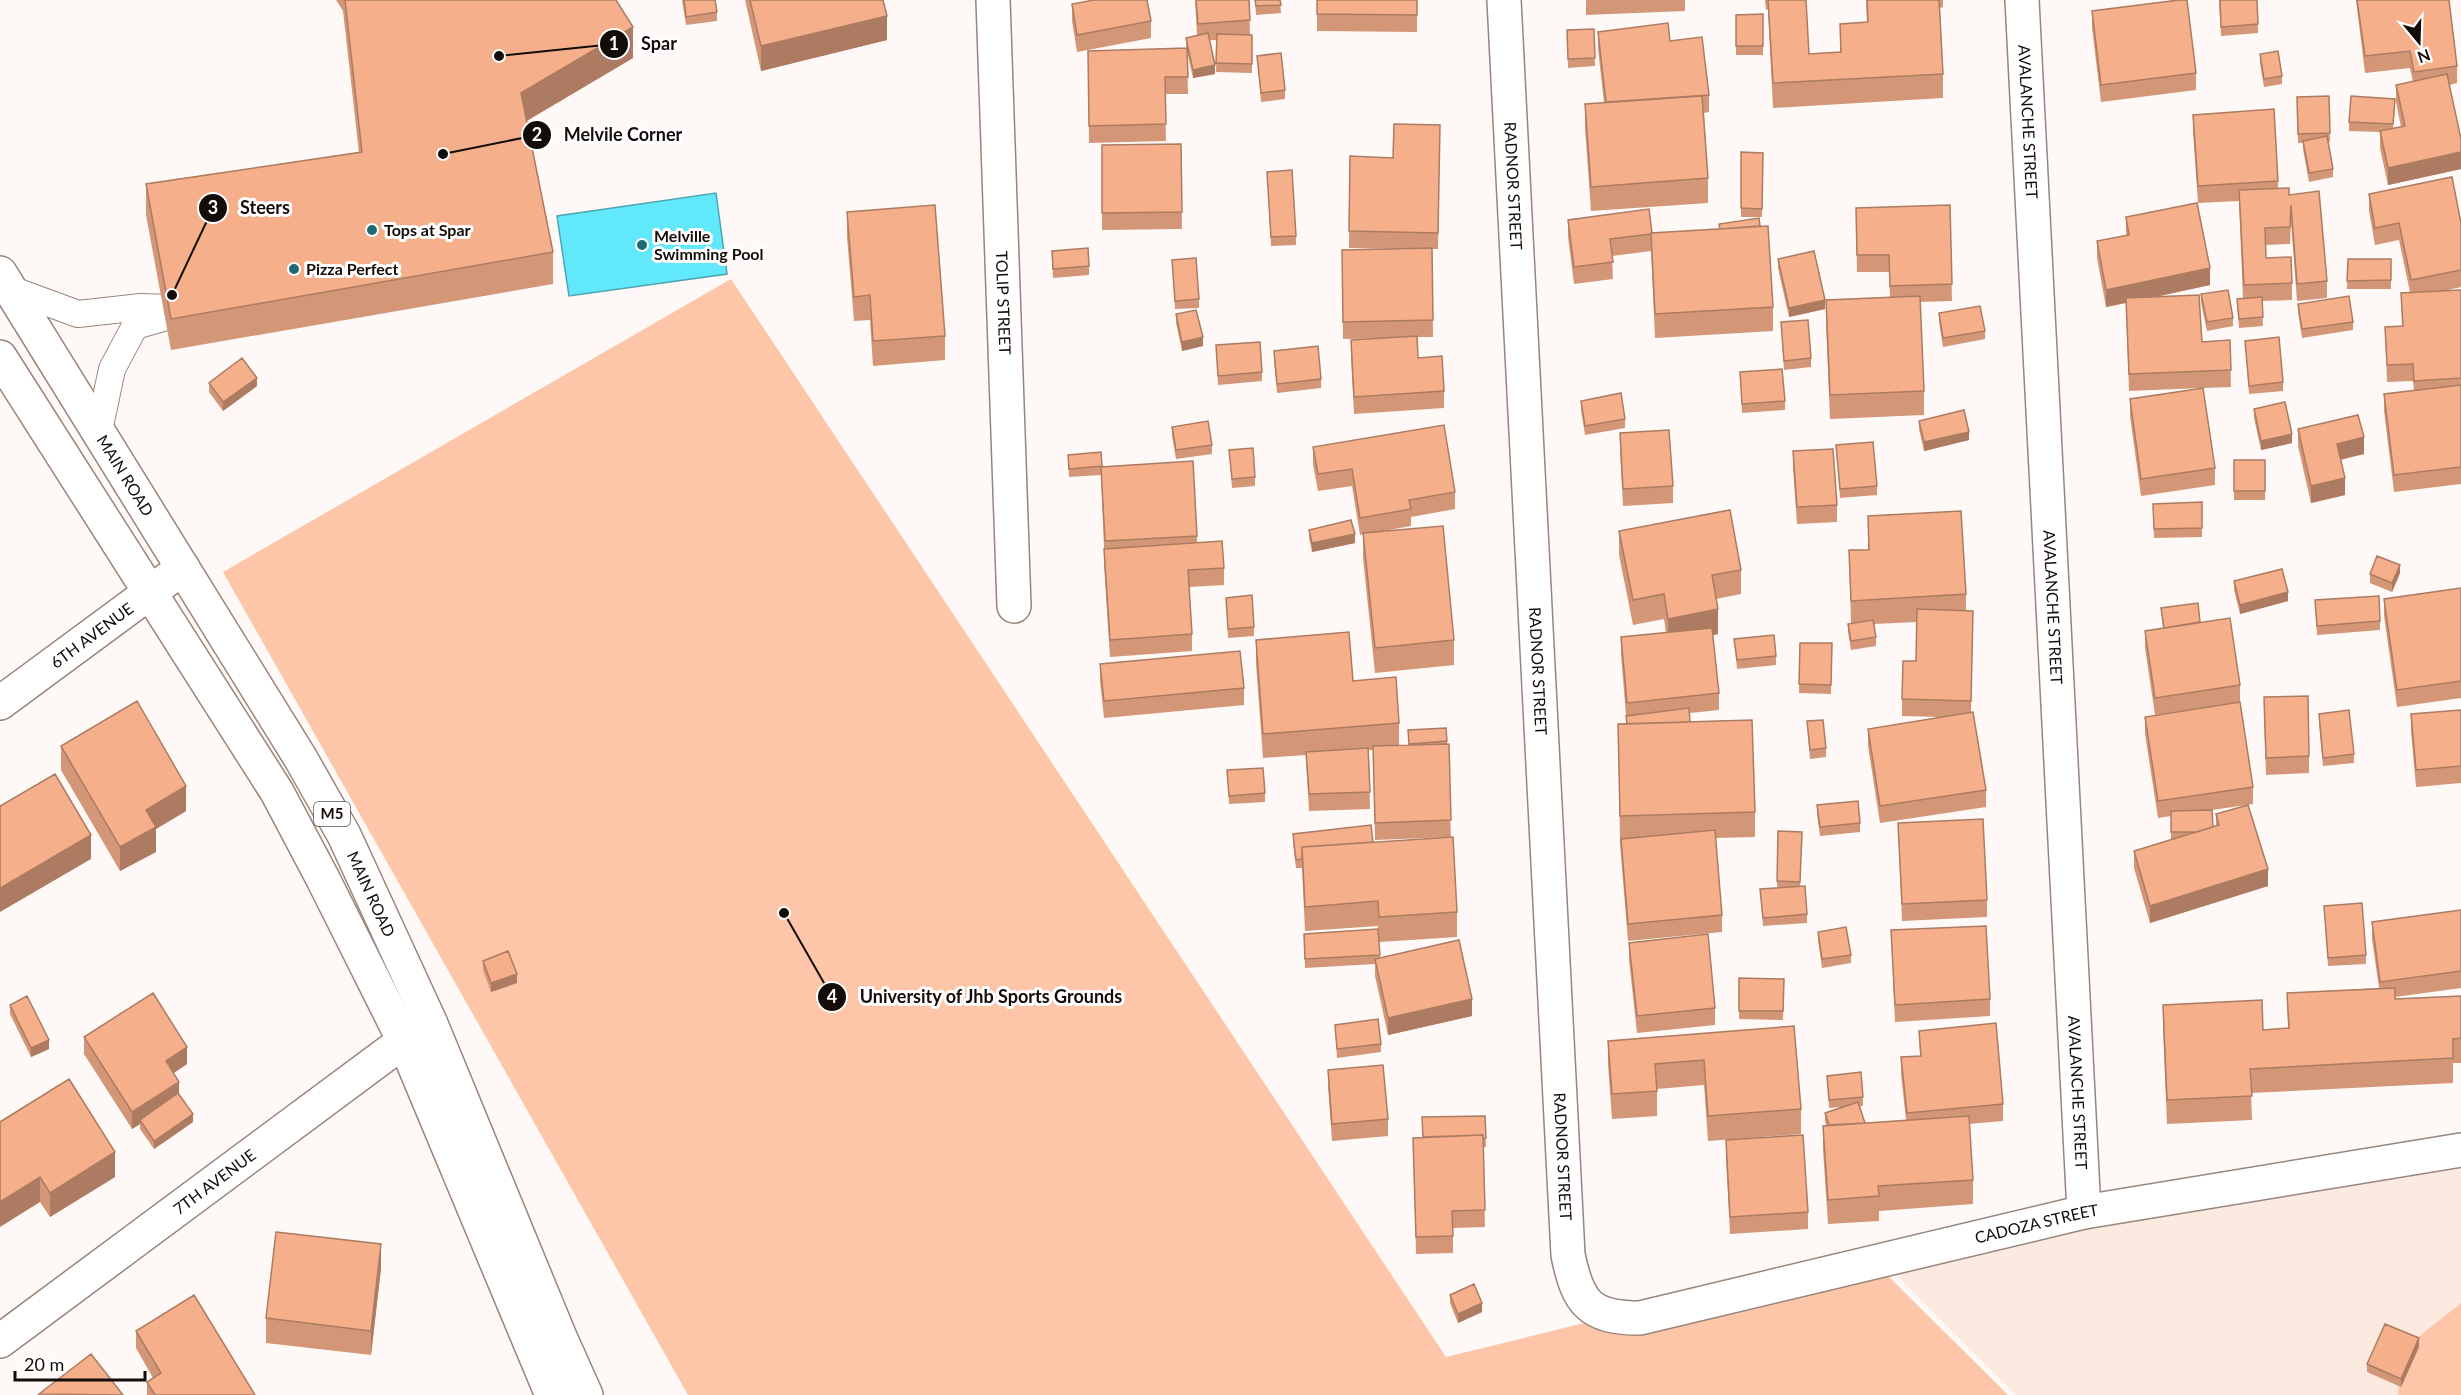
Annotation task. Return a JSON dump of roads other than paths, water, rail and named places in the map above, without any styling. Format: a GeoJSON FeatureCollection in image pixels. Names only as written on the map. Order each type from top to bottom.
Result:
{"type":"FeatureCollection","features":[{"type":"Feature","properties":{"kind":"street","name":"TOLIP STREET"},"geometry":{"type":"LineString","coordinates":[[993,0],[1014,606]]}},
{"type":"Feature","properties":{"kind":"street","name":"RADNOR STREET"},"geometry":{"type":"LineString","coordinates":[[1504,0],[1568,1256],[1574,1285],[1583,1299],[1596,1311],[1617,1318]]}},
{"type":"Feature","properties":{"kind":"street","name":"AVALANCHE STREET"},"geometry":{"type":"LineString","coordinates":[[2022,0],[2084,1212]]}},
{"type":"Feature","properties":{"kind":"street","name":"MAIN ROAD"},"geometry":{"type":"LineString","coordinates":[[5,281],[301,759],[344,835],[432,1024],[586,1395]]}},
{"type":"Feature","properties":{"kind":"street","name":"M5"},"geometry":{"type":"LineString","coordinates":[[0,357],[277,792],[324,879],[404,1041],[552,1395]]}},
{"type":"Feature","properties":{"kind":"street","name":"6TH AVENUE"},"geometry":{"type":"LineString","coordinates":[[0,703],[183,568]]}},
{"type":"Feature","properties":{"kind":"street","name":"7TH AVENUE"},"geometry":{"type":"LineString","coordinates":[[0,1341],[404,1041],[432,1024]]}},
{"type":"Feature","properties":{"kind":"street","name":"CADOZA STREET"},"geometry":{"type":"LineString","coordinates":[[1617,1318],[1656,1315],[2084,1212],[2461,1150]]}},
{"type":"Feature","properties":{"kind":"lane"},"geometry":{"type":"LineString","coordinates":[[5,281],[78,314],[141,307],[194,309],[135,326],[112,369],[99,431]]}},
{"type":"Feature","properties":{"kind":"water","name":"Melville Swimming Pool"},"geometry":{"type":"Polygon","coordinates":[[[716,193],[727,274],[569,296],[557,216],[716,193]]]}},
{"type":"Feature","properties":{"kind":"place","name":"Spar"},"geometry":{"type":"Point","coordinates":[499,56]}},
{"type":"Feature","properties":{"kind":"place","name":"Melvile Corner"},"geometry":{"type":"Point","coordinates":[443,154]}},
{"type":"Feature","properties":{"kind":"place","name":"Tops at Spar"},"geometry":{"type":"Point","coordinates":[372,230]}},
{"type":"Feature","properties":{"kind":"place","name":"Melville Swimming Pool"},"geometry":{"type":"Point","coordinates":[642,245]}},
{"type":"Feature","properties":{"kind":"place","name":"Pizza Perfect"},"geometry":{"type":"Point","coordinates":[294,269]}},
{"type":"Feature","properties":{"kind":"place","name":"Steers"},"geometry":{"type":"Point","coordinates":[172,295]}},
{"type":"Feature","properties":{"kind":"place","name":"University of Jhb Sports Grounds"},"geometry":{"type":"Point","coordinates":[784,913]}}]}
